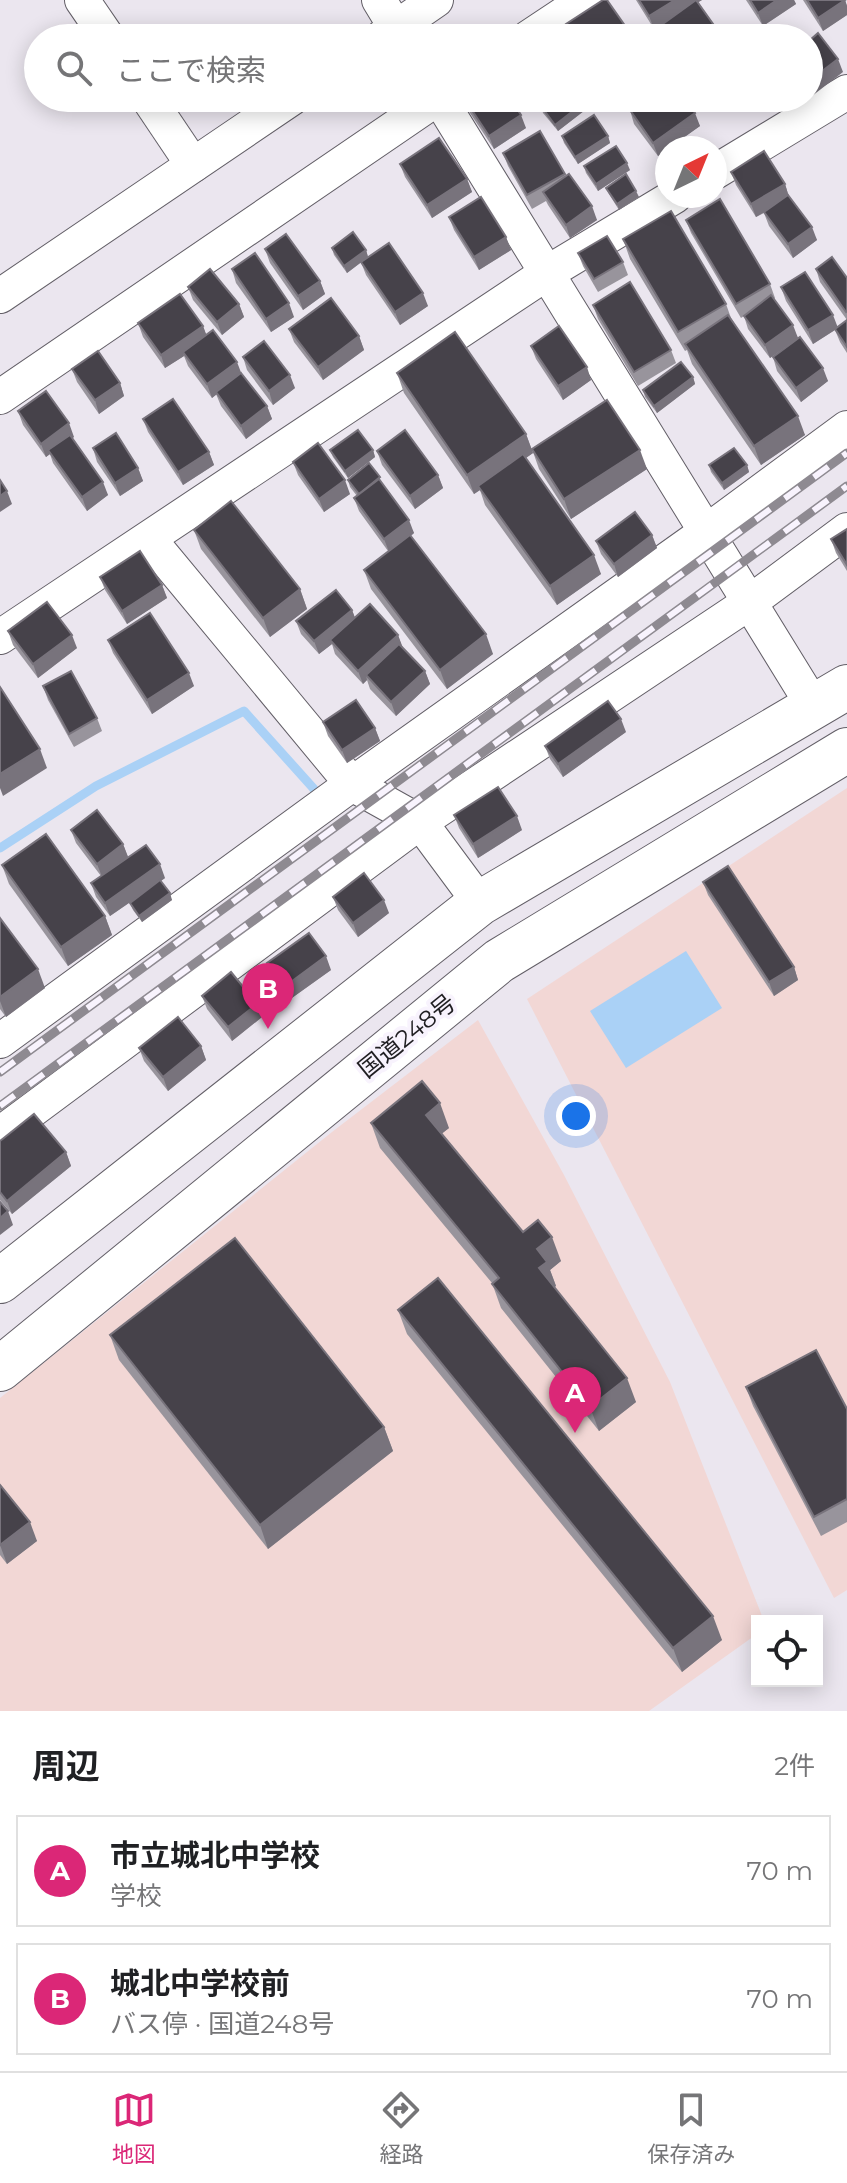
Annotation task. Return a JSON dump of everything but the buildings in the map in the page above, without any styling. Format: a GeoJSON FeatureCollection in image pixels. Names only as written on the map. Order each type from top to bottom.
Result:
{"type":"FeatureCollection","features":[{"type":"Feature","properties":{"kind":"highway"},"geometry":{"type":"LineString","coordinates":[[0,1281],[480,903],[831,697]]}},
{"type":"Feature","properties":{"kind":"highway","name":"国道248号"},"geometry":{"type":"LineString","coordinates":[[0,1369],[499,961],[847,750]]}},
{"type":"Feature","properties":{"kind":"street"},"geometry":{"type":"LineString","coordinates":[[82,0],[98,24]]}},
{"type":"Feature","properties":{"kind":"street"},"geometry":{"type":"LineString","coordinates":[[393,24],[436,0]]}},
{"type":"Feature","properties":{"kind":"street"},"geometry":{"type":"LineString","coordinates":[[549,24],[585,0]]}},
{"type":"Feature","properties":{"kind":"street"},"geometry":{"type":"LineString","coordinates":[[823,107],[847,92]]}},
{"type":"Feature","properties":{"kind":"street"},"geometry":{"type":"LineString","coordinates":[[157,112],[193,165]]}},
{"type":"Feature","properties":{"kind":"street"},"geometry":{"type":"LineString","coordinates":[[0,296],[271,112]]}},
{"type":"Feature","properties":{"kind":"street"},"geometry":{"type":"LineString","coordinates":[[0,397],[417,112]]}},
{"type":"Feature","properties":{"kind":"street"},"geometry":{"type":"LineString","coordinates":[[447,112],[750,602],[831,697]]}},
{"type":"Feature","properties":{"kind":"street"},"geometry":{"type":"LineString","coordinates":[[727,165],[814,112]]}},
{"type":"Feature","properties":{"kind":"street"},"geometry":{"type":"LineString","coordinates":[[0,637],[547,273],[655,208]]}},
{"type":"Feature","properties":{"kind":"street"},"geometry":{"type":"LineString","coordinates":[[0,1041],[847,428]]}},
{"type":"Feature","properties":{"kind":"street"},"geometry":{"type":"LineString","coordinates":[[0,1134],[420,822],[750,602],[847,530]]}},
{"type":"Feature","properties":{"kind":"street"},"geometry":{"type":"LineString","coordinates":[[149,539],[352,784],[420,822],[480,903]]}},
{"type":"Feature","properties":{"kind":"shaded area"},"geometry":{"type":"Polygon","coordinates":[[[847,788],[847,1590],[834,1598],[527,999],[847,788]]]}},
{"type":"Feature","properties":{"kind":"shaded area"},"geometry":{"type":"Polygon","coordinates":[[[478,1020],[564,1175],[670,1382],[762,1615],[751,1615],[751,1638],[649,1711],[0,1711],[0,1398],[332,1132],[478,1020]]]}},
{"type":"Feature","properties":{"kind":"water"},"geometry":{"type":"Polygon","coordinates":[[[686,951],[722,1008],[626,1068],[590,1011],[686,951]]]}},
{"type":"Feature","properties":{"kind":"waterway"},"geometry":{"type":"LineString","coordinates":[[0,848],[96,786],[244,711],[314,789]]}},
{"type":"Feature","properties":{"kind":"railway"},"geometry":{"type":"LineString","coordinates":[[0,1072],[847,453]]}},
{"type":"Feature","properties":{"kind":"railway"},"geometry":{"type":"LineString","coordinates":[[0,1106],[847,486]]}},
{"type":"Feature","properties":{"kind":"place","name":"城北中学校前"},"geometry":{"type":"Point","coordinates":[268,1029]}},
{"type":"Feature","properties":{"kind":"place","name":"市立城北中学校"},"geometry":{"type":"Point","coordinates":[575,1433]}}]}
